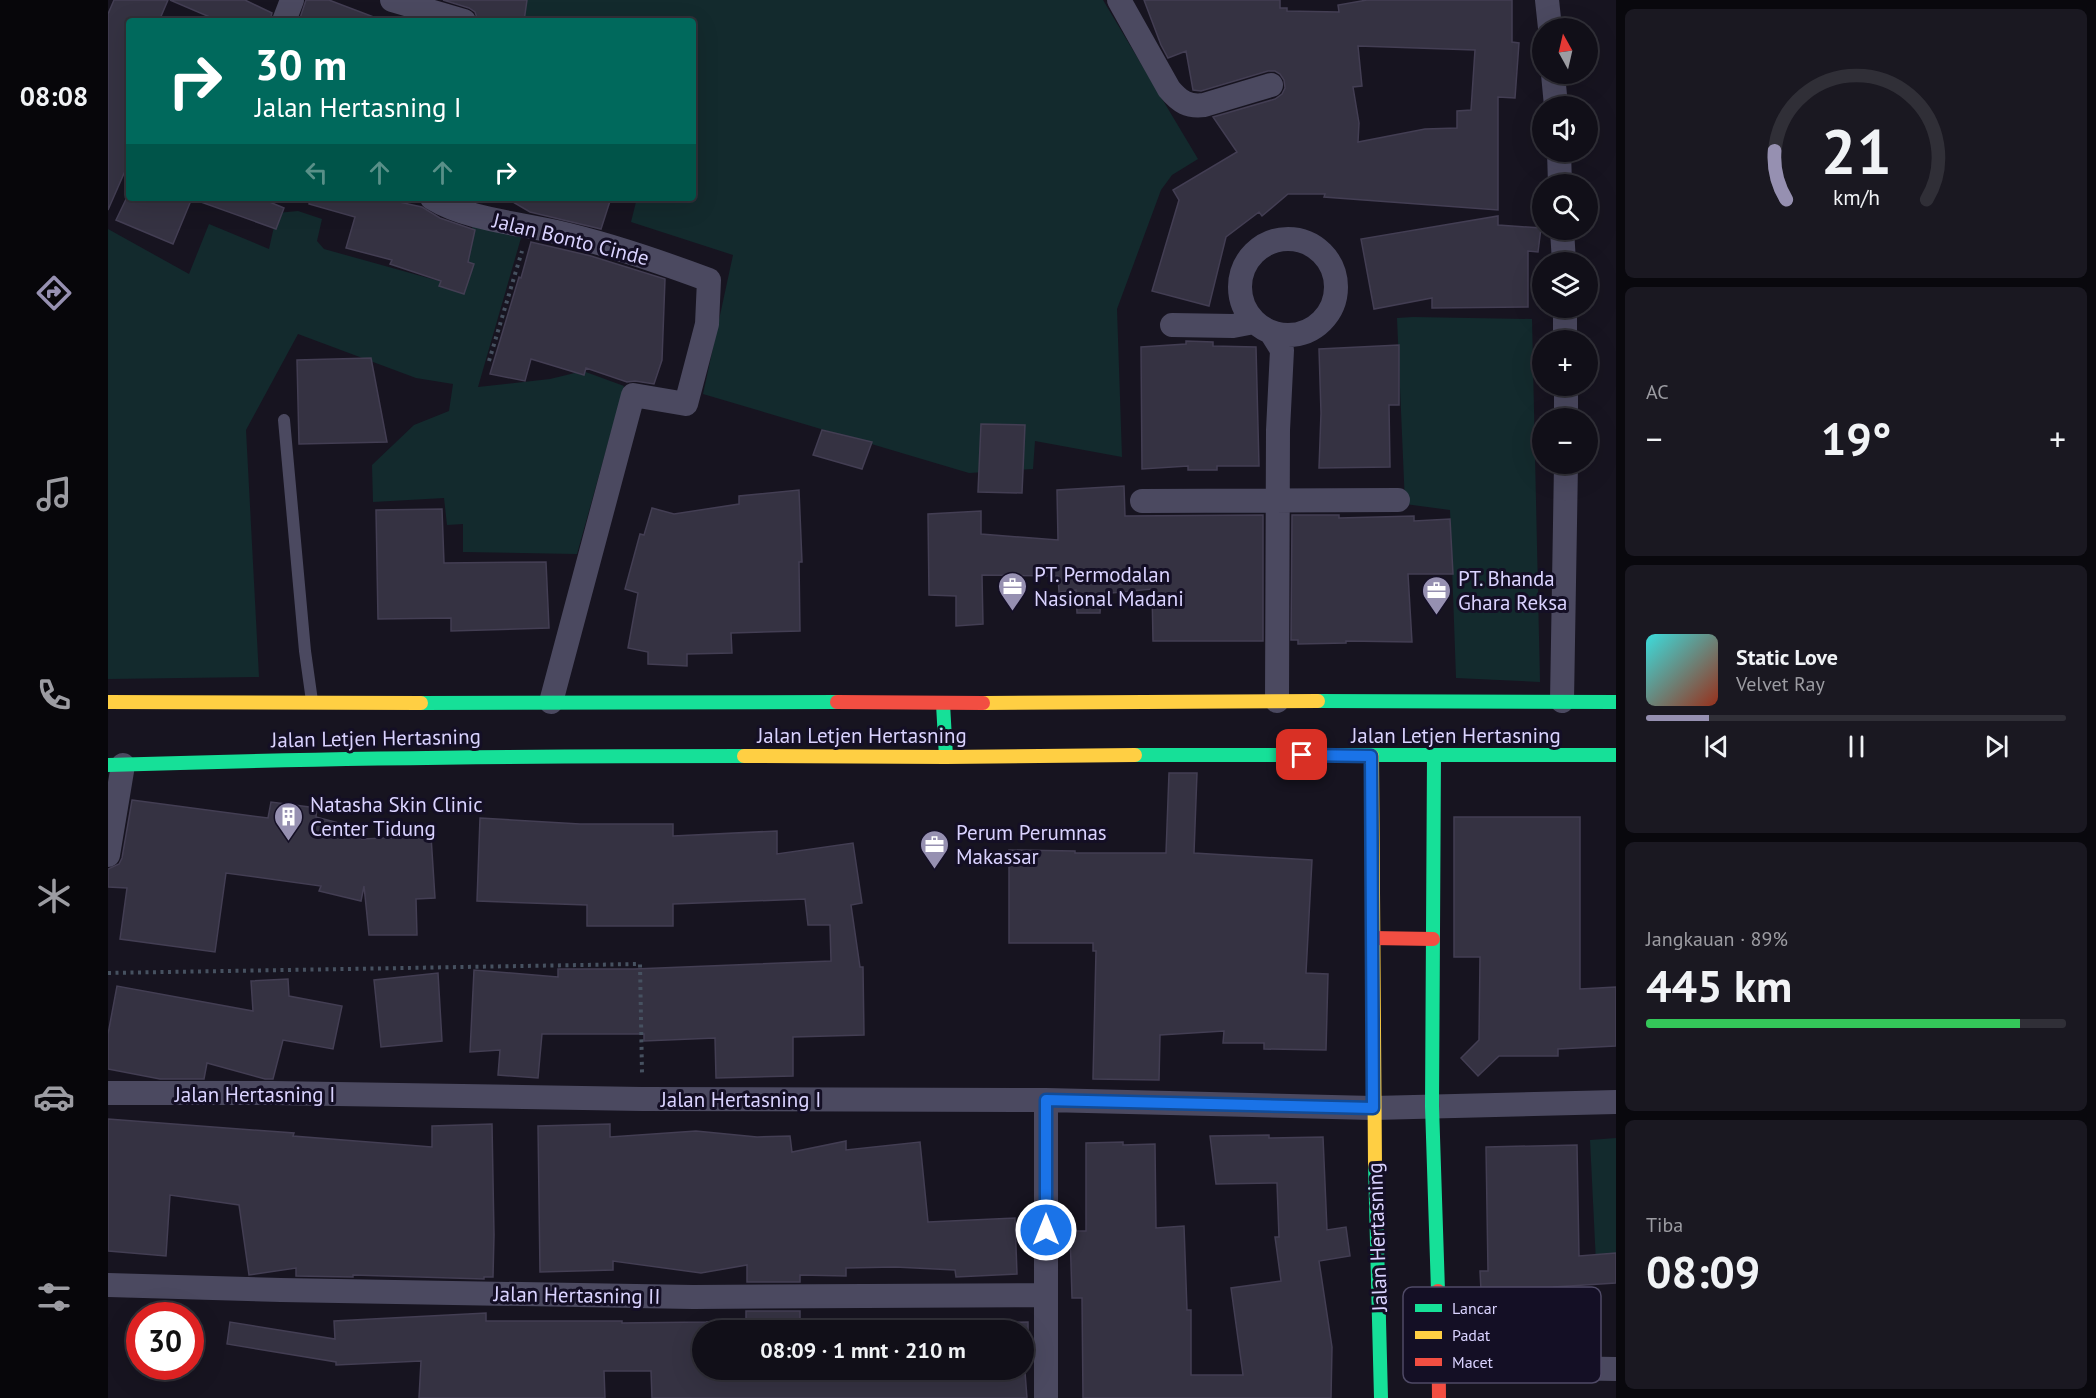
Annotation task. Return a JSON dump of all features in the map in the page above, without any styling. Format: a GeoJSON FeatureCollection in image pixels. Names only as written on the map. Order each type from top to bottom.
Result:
{"type":"FeatureCollection","features":[{"type":"Feature","properties":{"kind":"main road","name":"Jalan Letjen Hertasning"},"geometry":{"type":"LineString","coordinates":[[108,702],[943,704],[1278,701],[1616,702]]}},
{"type":"Feature","properties":{"kind":"main road"},"geometry":{"type":"LineString","coordinates":[[943,704],[946,757]]}},
{"type":"Feature","properties":{"kind":"main road","name":"Jalan Letjen Hertasning"},"geometry":{"type":"LineString","coordinates":[[116,765],[271,760],[600,756],[1616,755]]}},
{"type":"Feature","properties":{"kind":"main road","name":"Jalan Hertasning"},"geometry":{"type":"LineString","coordinates":[[1371,756],[1373,1108],[1381,1398]]}},
{"type":"Feature","properties":{"kind":"main road"},"geometry":{"type":"LineString","coordinates":[[1434,756],[1432,1106],[1438,1287]]}},
{"type":"Feature","properties":{"kind":"main road"},"geometry":{"type":"LineString","coordinates":[[1372,938],[1433,939]]}},
{"type":"Feature","properties":{"kind":"main road"},"geometry":{"type":"LineString","coordinates":[[1439,1383],[1439,1398]]}},
{"type":"Feature","properties":{"kind":"street"},"geometry":{"type":"LineString","coordinates":[[285,18],[292,0]]}},
{"type":"Feature","properties":{"kind":"street"},"geometry":{"type":"LineString","coordinates":[[392,0],[454,18]]}},
{"type":"Feature","properties":{"kind":"street"},"geometry":{"type":"LineString","coordinates":[[1119,0],[1169,89],[1184,103],[1193,106],[1204,105],[1271,85]]}},
{"type":"Feature","properties":{"kind":"street"},"geometry":{"type":"LineString","coordinates":[[1547,0],[1549,18]]}},
{"type":"Feature","properties":{"kind":"street","name":"Jalan Bonto Cinde"},"geometry":{"type":"LineString","coordinates":[[439,201],[466,212],[636,253],[709,280],[707,324],[686,404],[633,395],[551,702]]}},
{"type":"Feature","properties":{"kind":"street"},"geometry":{"type":"LineString","coordinates":[[1172,325],[1263,328],[1282,350],[1278,430],[1278,701]]}},
{"type":"Feature","properties":{"kind":"street"},"geometry":{"type":"LineString","coordinates":[[1562,701],[1566,474]]}},
{"type":"Feature","properties":{"kind":"street"},"geometry":{"type":"LineString","coordinates":[[1142,501],[1398,500]]}},
{"type":"Feature","properties":{"kind":"street"},"geometry":{"type":"LineString","coordinates":[[108,855],[116,765]]}},
{"type":"Feature","properties":{"kind":"street","name":"Jalan Hertasning I"},"geometry":{"type":"LineString","coordinates":[[108,1093],[273,1093],[642,1099],[1046,1100],[1373,1108],[1616,1102]]}},
{"type":"Feature","properties":{"kind":"street"},"geometry":{"type":"LineString","coordinates":[[1046,1100],[1046,1398]]}},
{"type":"Feature","properties":{"kind":"street","name":"Jalan Hertasning II"},"geometry":{"type":"LineString","coordinates":[[108,1285],[693,1297],[1045,1295]]}},
{"type":"Feature","properties":{"kind":"street"},"geometry":{"type":"LineString","coordinates":[[1601,1369],[1616,1369]]}},
{"type":"Feature","properties":{"kind":"lane"},"geometry":{"type":"LineString","coordinates":[[284,420],[305,651],[312,702]]}},
{"type":"Feature","properties":{"kind":"path"},"geometry":{"type":"LineString","coordinates":[[489,361],[530,227]]}},
{"type":"Feature","properties":{"kind":"path"},"geometry":{"type":"LineString","coordinates":[[108,973],[640,964],[642,1099]]}},
{"type":"Feature","properties":{"kind":"green space"},"geometry":{"type":"Polygon","coordinates":[[[507,0],[1103,0],[1198,159],[1172,175],[1161,190],[1117,309],[1122,457],[1035,441],[1033,469],[969,473],[703,394],[733,255],[631,222],[636,201],[696,201],[696,18],[500,18],[507,0]]]}},
{"type":"Feature","properties":{"kind":"green space"},"geometry":{"type":"Polygon","coordinates":[[[298,211],[322,219],[317,241],[324,249],[457,286],[476,213],[525,224],[478,387],[550,379],[583,371],[624,386],[577,554],[463,552],[463,524],[447,525],[444,498],[373,502],[372,465],[414,425],[449,411],[453,384],[416,378],[298,334],[246,430],[259,677],[108,679],[108,229],[189,274],[209,224],[269,249],[277,213],[298,211]]]}},
{"type":"Feature","properties":{"kind":"green space"},"geometry":{"type":"Polygon","coordinates":[[[1397,318],[1532,319],[1534,408],[1532,408],[1532,474],[1535,474],[1540,682],[1456,678],[1450,510],[1405,504],[1397,318]]]}},
{"type":"Feature","properties":{"kind":"green space"},"geometry":{"type":"Polygon","coordinates":[[[1616,1138],[1616,1262],[1596,1263],[1590,1140],[1616,1138]]]}},
{"type":"Feature","properties":{"kind":"building"},"geometry":{"type":"Polygon","coordinates":[[[114,0],[168,0],[160,18],[126,18],[126,169],[108,210],[108,14],[114,0]]]}},
{"type":"Feature","properties":{"kind":"building"},"geometry":{"type":"Polygon","coordinates":[[[170,0],[245,0],[272,13],[271,18],[212,18],[170,0]]]}},
{"type":"Feature","properties":{"kind":"building"},"geometry":{"type":"Polygon","coordinates":[[[306,0],[329,0],[376,18],[300,18],[306,0]]]}},
{"type":"Feature","properties":{"kind":"building"},"geometry":{"type":"Polygon","coordinates":[[[443,0],[527,0],[524,18],[477,18],[475,12],[443,0]]]}},
{"type":"Feature","properties":{"kind":"building"},"geometry":{"type":"Polygon","coordinates":[[[1144,0],[1280,0],[1280,8],[1287,8],[1287,11],[1339,12],[1338,5],[1367,0],[1512,0],[1512,42],[1519,43],[1515,98],[1498,97],[1498,210],[1324,197],[1325,194],[1288,194],[1262,216],[1259,212],[1226,237],[1209,306],[1152,291],[1179,200],[1173,190],[1237,152],[1213,117],[1275,99],[1282,94],[1285,88],[1280,74],[1268,71],[1201,91],[1193,90],[1186,51],[1168,58],[1144,0]],[[1358,46],[1362,86],[1353,87],[1359,123],[1358,142],[1425,129],[1457,128],[1457,111],[1471,110],[1475,50],[1358,46]]]}},
{"type":"Feature","properties":{"kind":"building"},"geometry":{"type":"Polygon","coordinates":[[[126,199],[191,201],[173,244],[116,220],[126,199]]]}},
{"type":"Feature","properties":{"kind":"building"},"geometry":{"type":"Polygon","coordinates":[[[198,201],[267,201],[284,208],[276,229],[198,201]]]}},
{"type":"Feature","properties":{"kind":"building"},"geometry":{"type":"Polygon","coordinates":[[[310,201],[399,201],[422,207],[440,218],[475,230],[468,262],[474,264],[464,294],[439,286],[441,281],[390,264],[392,260],[346,248],[355,217],[309,204],[310,201]]]}},
{"type":"Feature","properties":{"kind":"building"},"geometry":{"type":"Polygon","coordinates":[[[511,201],[610,201],[601,229],[530,212],[511,201]]]}},
{"type":"Feature","properties":{"kind":"building"},"geometry":{"type":"Polygon","coordinates":[[[1498,216],[1498,225],[1532,227],[1532,240],[1540,240],[1538,252],[1528,251],[1528,307],[1432,308],[1432,298],[1374,309],[1361,239],[1498,216]]]}},
{"type":"Feature","properties":{"kind":"building"},"geometry":{"type":"Polygon","coordinates":[[[531,242],[591,256],[665,279],[662,360],[654,384],[627,382],[586,368],[584,375],[531,359],[525,381],[490,374],[531,242]]]}},
{"type":"Feature","properties":{"kind":"building"},"geometry":{"type":"Polygon","coordinates":[[[1186,341],[1213,342],[1213,346],[1256,347],[1259,466],[1217,466],[1217,470],[1188,470],[1188,466],[1142,469],[1141,347],[1186,344],[1186,341]]]}},
{"type":"Feature","properties":{"kind":"building"},"geometry":{"type":"Polygon","coordinates":[[[1399,345],[1399,405],[1389,405],[1390,467],[1319,468],[1321,413],[1319,349],[1399,345]]]}},
{"type":"Feature","properties":{"kind":"building"},"geometry":{"type":"Polygon","coordinates":[[[371,358],[387,442],[299,444],[297,360],[371,358]]]}},
{"type":"Feature","properties":{"kind":"building"},"geometry":{"type":"Polygon","coordinates":[[[981,424],[1025,425],[1022,493],[978,492],[981,424]]]}},
{"type":"Feature","properties":{"kind":"building"},"geometry":{"type":"Polygon","coordinates":[[[822,430],[872,442],[862,469],[813,455],[822,430]]]}},
{"type":"Feature","properties":{"kind":"building"},"geometry":{"type":"Polygon","coordinates":[[[1124,486],[1125,516],[1263,515],[1263,641],[1153,641],[1152,589],[1101,594],[1100,613],[1077,613],[1076,590],[1059,592],[1058,576],[982,575],[983,624],[956,626],[956,596],[929,595],[928,514],[981,511],[981,534],[1058,540],[1057,490],[1124,486]]]}},
{"type":"Feature","properties":{"kind":"building"},"geometry":{"type":"Polygon","coordinates":[[[799,490],[802,562],[799,562],[800,631],[731,633],[732,653],[687,654],[687,666],[648,664],[648,652],[628,648],[638,593],[625,589],[640,534],[644,535],[652,508],[674,514],[739,504],[739,496],[799,490]]]}},
{"type":"Feature","properties":{"kind":"building"},"geometry":{"type":"Polygon","coordinates":[[[442,509],[444,563],[546,562],[549,628],[451,631],[451,618],[378,619],[376,510],[442,509]]]}},
{"type":"Feature","properties":{"kind":"building"},"geometry":{"type":"Polygon","coordinates":[[[1292,515],[1339,515],[1339,518],[1414,516],[1414,521],[1450,519],[1453,574],[1408,574],[1412,642],[1346,641],[1346,643],[1298,644],[1298,640],[1291,640],[1292,515]]]}},
{"type":"Feature","properties":{"kind":"building"},"geometry":{"type":"Polygon","coordinates":[[[1169,773],[1197,773],[1194,853],[1312,860],[1306,973],[1328,974],[1326,1050],[1264,1049],[1264,1043],[1223,1043],[1224,1031],[1160,1035],[1159,1080],[1093,1079],[1096,951],[1093,951],[1093,943],[1009,943],[1009,850],[1166,853],[1169,773]]]}},
{"type":"Feature","properties":{"kind":"building"},"geometry":{"type":"Polygon","coordinates":[[[132,800],[268,818],[271,802],[317,808],[316,817],[365,830],[362,839],[431,836],[435,898],[416,899],[417,935],[369,935],[364,886],[361,901],[319,891],[321,886],[226,873],[215,952],[120,939],[127,888],[108,887],[108,869],[119,864],[122,858],[132,800]]]}},
{"type":"Feature","properties":{"kind":"building"},"geometry":{"type":"Polygon","coordinates":[[[1454,817],[1580,817],[1580,989],[1616,987],[1616,1046],[1558,1049],[1558,1056],[1499,1056],[1478,1076],[1461,1058],[1479,1040],[1480,957],[1454,957],[1454,817]]]}},
{"type":"Feature","properties":{"kind":"building"},"geometry":{"type":"Polygon","coordinates":[[[480,818],[580,824],[673,824],[673,836],[777,831],[777,854],[853,843],[862,903],[851,905],[860,967],[863,967],[864,1035],[793,1037],[793,1076],[716,1078],[715,1038],[644,1041],[644,1034],[542,1034],[538,1078],[498,1075],[500,1050],[470,1052],[474,970],[558,977],[558,969],[634,969],[831,961],[830,925],[808,925],[805,899],[673,904],[673,926],[587,926],[587,905],[477,901],[480,818]]]}},
{"type":"Feature","properties":{"kind":"building"},"geometry":{"type":"Polygon","coordinates":[[[438,973],[442,1041],[381,1047],[374,980],[438,973]]]}},
{"type":"Feature","properties":{"kind":"building"},"geometry":{"type":"Polygon","coordinates":[[[288,979],[289,996],[342,1006],[333,1049],[283,1040],[273,1079],[265,1079],[207,1063],[204,1079],[160,1079],[108,1069],[108,1034],[117,986],[253,1011],[251,981],[288,979]]]}},
{"type":"Feature","properties":{"kind":"building"},"geometry":{"type":"Polygon","coordinates":[[[108,1119],[294,1133],[293,1136],[432,1147],[432,1126],[492,1124],[493,1277],[484,1277],[484,1279],[353,1275],[353,1277],[296,1276],[296,1268],[249,1275],[239,1205],[170,1195],[166,1256],[108,1251],[108,1119]]]}},
{"type":"Feature","properties":{"kind":"building"},"geometry":{"type":"Polygon","coordinates":[[[610,1124],[610,1137],[696,1131],[757,1137],[790,1136],[792,1152],[846,1141],[846,1150],[920,1142],[928,1222],[1015,1218],[1017,1274],[956,1277],[955,1270],[895,1267],[846,1268],[846,1276],[800,1275],[800,1282],[747,1282],[747,1265],[701,1273],[613,1261],[613,1270],[540,1272],[538,1126],[610,1124]]]}},
{"type":"Feature","properties":{"kind":"building"},"geometry":{"type":"Polygon","coordinates":[[[1269,1135],[1269,1138],[1323,1137],[1327,1230],[1346,1227],[1350,1256],[1319,1261],[1332,1347],[1331,1398],[1083,1398],[1082,1298],[1072,1298],[1070,1231],[1086,1231],[1086,1143],[1155,1144],[1156,1228],[1184,1226],[1187,1310],[1191,1310],[1191,1375],[1243,1375],[1231,1288],[1281,1281],[1275,1237],[1279,1237],[1277,1183],[1216,1184],[1210,1136],[1269,1135]]]}},
{"type":"Feature","properties":{"kind":"building"},"geometry":{"type":"Polygon","coordinates":[[[1577,1145],[1579,1256],[1616,1253],[1616,1283],[1554,1287],[1481,1287],[1480,1271],[1488,1271],[1486,1147],[1577,1145]]]}},
{"type":"Feature","properties":{"kind":"building"},"geometry":{"type":"Polygon","coordinates":[[[746,1311],[800,1311],[800,1319],[806,1319],[806,1320],[733,1320],[746,1319],[746,1311]]]}},
{"type":"Feature","properties":{"kind":"building"},"geometry":{"type":"Polygon","coordinates":[[[486,1313],[486,1321],[622,1321],[622,1323],[692,1322],[692,1380],[1026,1380],[1027,1398],[652,1398],[651,1371],[604,1371],[605,1398],[419,1398],[421,1361],[336,1365],[336,1362],[227,1344],[230,1322],[335,1339],[334,1321],[486,1313]]]}},
{"type":"Feature","properties":{"kind":"traffic: fast"},"geometry":{"type":"LineString","coordinates":[[1318,701],[1616,702]]}},
{"type":"Feature","properties":{"kind":"traffic: fast"},"geometry":{"type":"LineString","coordinates":[[421,703],[837,702]]}},
{"type":"Feature","properties":{"kind":"traffic: fast"},"geometry":{"type":"LineString","coordinates":[[943,704],[946,757]]}},
{"type":"Feature","properties":{"kind":"traffic: fast"},"geometry":{"type":"LineString","coordinates":[[1135,755],[1616,755]]}},
{"type":"Feature","properties":{"kind":"traffic: fast"},"geometry":{"type":"LineString","coordinates":[[108,765],[426,758],[744,756]]}},
{"type":"Feature","properties":{"kind":"traffic: fast"},"geometry":{"type":"LineString","coordinates":[[1434,756],[1432,1106],[1438,1287]]}},
{"type":"Feature","properties":{"kind":"traffic: fast"},"geometry":{"type":"LineString","coordinates":[[1375,1165],[1381,1398]]}},
{"type":"Feature","properties":{"kind":"traffic: slow"},"geometry":{"type":"LineString","coordinates":[[983,703],[1318,701]]}},
{"type":"Feature","properties":{"kind":"traffic: slow"},"geometry":{"type":"LineString","coordinates":[[108,702],[421,703]]}},
{"type":"Feature","properties":{"kind":"traffic: slow"},"geometry":{"type":"LineString","coordinates":[[744,756],[1135,755]]}},
{"type":"Feature","properties":{"kind":"traffic: slow"},"geometry":{"type":"LineString","coordinates":[[1372,756],[1375,1165]]}},
{"type":"Feature","properties":{"kind":"traffic: jam"},"geometry":{"type":"LineString","coordinates":[[837,702],[983,703]]}},
{"type":"Feature","properties":{"kind":"traffic: jam"},"geometry":{"type":"LineString","coordinates":[[1372,938],[1433,939]]}},
{"type":"Feature","properties":{"kind":"traffic: jam"},"geometry":{"type":"LineString","coordinates":[[1439,1383],[1439,1398]]}},
{"type":"Feature","properties":{"kind":"place","name":"PT. Permodalan Nasional Madani"},"geometry":{"type":"Point","coordinates":[1013,612]}},
{"type":"Feature","properties":{"kind":"place","name":"PT. Bhanda Ghara Reksa"},"geometry":{"type":"Point","coordinates":[1437,616]}},
{"type":"Feature","properties":{"kind":"place","name":"Natasha Skin Clinic Center Tidung"},"geometry":{"type":"Point","coordinates":[289,842]}},
{"type":"Feature","properties":{"kind":"place","name":"Perum Perumnas Makassar"},"geometry":{"type":"Point","coordinates":[935,870]}},
{"type":"Feature","properties":{"kind":"route"},"geometry":{"type":"LineString","coordinates":[[1046,1230],[1046,1100],[1373,1108],[1371,756],[1302,755]]}}]}
